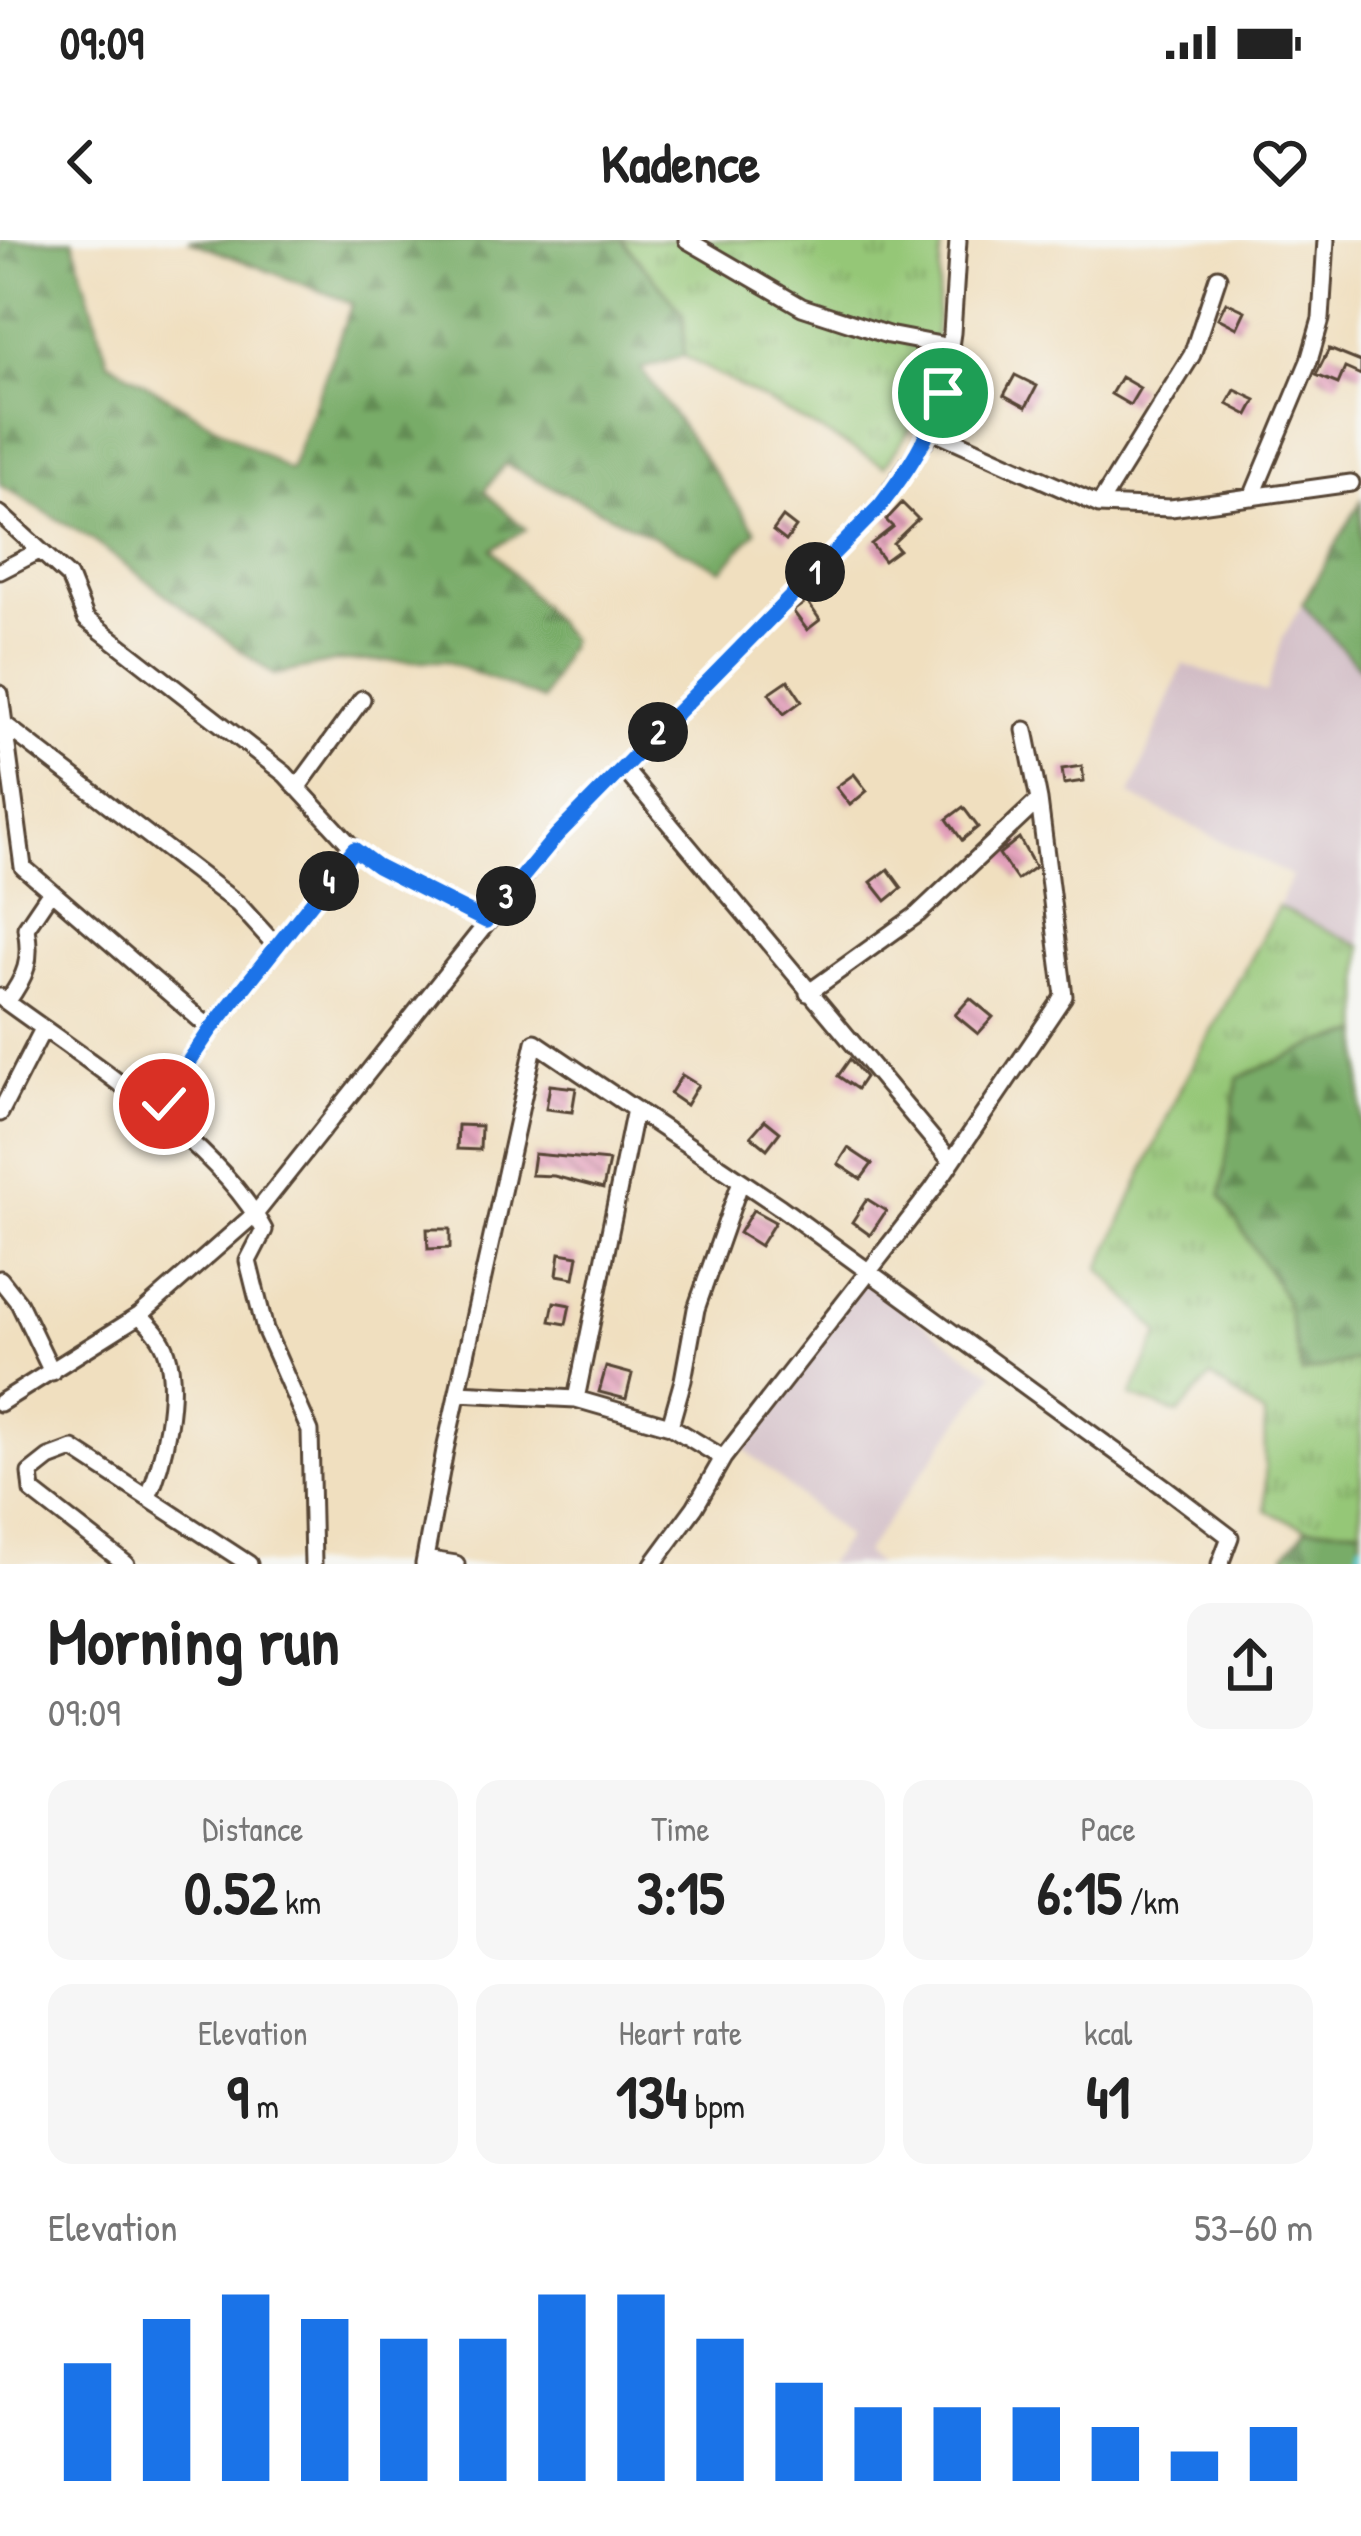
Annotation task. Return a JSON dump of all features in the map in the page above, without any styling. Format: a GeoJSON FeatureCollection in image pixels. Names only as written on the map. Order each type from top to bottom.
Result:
{"type":"FeatureCollection","features":[{"type":"Feature","properties":{"kind":"street"},"geometry":{"type":"LineString","coordinates":[[687,240],[802,307],[888,335],[951,347]]}},
{"type":"Feature","properties":{"kind":"street"},"geometry":{"type":"LineString","coordinates":[[0,1403],[140,1315],[256,1213],[557,835],[880,506],[932,430],[951,347],[958,240]]}},
{"type":"Feature","properties":{"kind":"street"},"geometry":{"type":"LineString","coordinates":[[1252,497],[1309,361],[1321,320],[1326,240]]}},
{"type":"Feature","properties":{"kind":"street"},"geometry":{"type":"LineString","coordinates":[[1099,505],[1192,356],[1218,277]]}},
{"type":"Feature","properties":{"kind":"street"},"geometry":{"type":"LineString","coordinates":[[932,430],[1099,505],[1171,508],[1351,483]]}},
{"type":"Feature","properties":{"kind":"street"},"geometry":{"type":"LineString","coordinates":[[0,514],[69,577],[86,619],[285,774],[354,849],[377,866],[486,921]]}},
{"type":"Feature","properties":{"kind":"street"},"geometry":{"type":"LineString","coordinates":[[0,571],[37,552]]}},
{"type":"Feature","properties":{"kind":"street"},"geometry":{"type":"LineString","coordinates":[[0,694],[23,867],[211,1029]]}},
{"type":"Feature","properties":{"kind":"street"},"geometry":{"type":"LineString","coordinates":[[297,788],[362,699]]}},
{"type":"Feature","properties":{"kind":"street"},"geometry":{"type":"LineString","coordinates":[[4,724],[238,904],[277,946]]}},
{"type":"Feature","properties":{"kind":"street"},"geometry":{"type":"LineString","coordinates":[[653,1564],[695,1507],[723,1458],[868,1274],[1064,996],[1039,800],[1025,730]]}},
{"type":"Feature","properties":{"kind":"street"},"geometry":{"type":"LineString","coordinates":[[623,768],[951,1161]]}},
{"type":"Feature","properties":{"kind":"street"},"geometry":{"type":"LineString","coordinates":[[808,993],[918,914],[1039,800]]}},
{"type":"Feature","properties":{"kind":"street"},"geometry":{"type":"LineString","coordinates":[[163,1120],[170,1089],[211,1029],[354,849]]}},
{"type":"Feature","properties":{"kind":"street"},"geometry":{"type":"LineString","coordinates":[[51,891],[26,928],[31,954],[25,978],[3,999],[163,1120],[237,1186],[256,1213],[264,1230],[248,1261],[265,1329],[310,1431],[313,1564]]}},
{"type":"Feature","properties":{"kind":"street"},"geometry":{"type":"LineString","coordinates":[[0,1113],[43,1029]]}},
{"type":"Feature","properties":{"kind":"street"},"geometry":{"type":"LineString","coordinates":[[456,1564],[425,1562],[536,1042],[741,1181],[1230,1538],[1220,1564]]}},
{"type":"Feature","properties":{"kind":"street"},"geometry":{"type":"LineString","coordinates":[[576,1400],[635,1109]]}},
{"type":"Feature","properties":{"kind":"street"},"geometry":{"type":"LineString","coordinates":[[670,1426],[695,1309],[741,1181]]}},
{"type":"Feature","properties":{"kind":"street"},"geometry":{"type":"LineString","coordinates":[[0,1280],[19,1303],[52,1372]]}},
{"type":"Feature","properties":{"kind":"street"},"geometry":{"type":"LineString","coordinates":[[140,1315],[154,1327],[168,1355],[169,1424],[148,1497]]}},
{"type":"Feature","properties":{"kind":"street"},"geometry":{"type":"LineString","coordinates":[[458,1393],[576,1400],[670,1426],[723,1458]]}},
{"type":"Feature","properties":{"kind":"street"},"geometry":{"type":"LineString","coordinates":[[126,1564],[32,1491],[30,1473],[49,1458],[74,1449],[249,1564]]}},
{"type":"Feature","properties":{"kind":"shaded area"},"geometry":{"type":"Polygon","coordinates":[[[1302,604],[1361,669],[1361,946],[1278,907],[1291,876],[1130,795],[1183,664],[1266,692],[1283,637],[1302,604]]]}},
{"type":"Feature","properties":{"kind":"shaded area"},"geometry":{"type":"Polygon","coordinates":[[[861,1279],[994,1374],[864,1553],[877,1564],[827,1564],[847,1537],[740,1445],[861,1279]]]}},
{"type":"Feature","properties":{"kind":"green space"},"geometry":{"type":"Polygon","coordinates":[[[0,240],[73,240],[108,361],[290,471],[352,303],[188,240],[622,240],[684,314],[684,356],[641,369],[756,531],[722,570],[505,464],[484,491],[526,530],[492,549],[570,640],[543,700],[446,661],[338,661],[274,675],[91,539],[0,485],[0,240]]]}},
{"type":"Feature","properties":{"kind":"green space"},"geometry":{"type":"Polygon","coordinates":[[[622,240],[942,240],[934,360],[917,419],[885,466],[684,356],[684,314],[622,240]]]}},
{"type":"Feature","properties":{"kind":"green space"},"geometry":{"type":"Polygon","coordinates":[[[1361,501],[1361,669],[1302,604],[1361,501]]]}},
{"type":"Feature","properties":{"kind":"green space"},"geometry":{"type":"Polygon","coordinates":[[[1278,907],[1361,946],[1361,1033],[1320,1043],[1221,1195],[1286,1300],[1302,1374],[1361,1358],[1361,1528],[1307,1528],[1266,1511],[1264,1415],[1211,1377],[1178,1414],[1131,1396],[1160,1333],[1100,1269],[1179,1091],[1278,907]]]}},
{"type":"Feature","properties":{"kind":"green space"},"geometry":{"type":"Polygon","coordinates":[[[1361,1033],[1361,1358],[1302,1374],[1286,1300],[1221,1196],[1238,1078],[1320,1043],[1361,1033]]]}},
{"type":"Feature","properties":{"kind":"green space"},"geometry":{"type":"Polygon","coordinates":[[[1307,1528],[1361,1528],[1361,1564],[1289,1564],[1285,1554],[1307,1528]]]}},
{"type":"Feature","properties":{"kind":"building"},"geometry":{"type":"Polygon","coordinates":[[[1226,302],[1245,311],[1237,328],[1218,318],[1226,302]]]}},
{"type":"Feature","properties":{"kind":"building"},"geometry":{"type":"Polygon","coordinates":[[[1329,349],[1361,362],[1361,375],[1345,368],[1338,384],[1316,375],[1329,349]]]}},
{"type":"Feature","properties":{"kind":"building"},"geometry":{"type":"Polygon","coordinates":[[[1015,375],[1037,386],[1026,407],[1004,395],[1015,375]]]}},
{"type":"Feature","properties":{"kind":"building"},"geometry":{"type":"Polygon","coordinates":[[[1121,377],[1140,388],[1130,405],[1111,394],[1121,377]]]}},
{"type":"Feature","properties":{"kind":"building"},"geometry":{"type":"Polygon","coordinates":[[[1235,390],[1256,400],[1248,415],[1227,404],[1235,390]]]}},
{"type":"Feature","properties":{"kind":"building"},"geometry":{"type":"Polygon","coordinates":[[[902,503],[918,519],[893,543],[899,550],[884,561],[871,544],[893,527],[886,520],[902,503]]]}},
{"type":"Feature","properties":{"kind":"building"},"geometry":{"type":"Polygon","coordinates":[[[783,517],[796,527],[786,541],[773,531],[783,517]]]}},
{"type":"Feature","properties":{"kind":"building"},"geometry":{"type":"Polygon","coordinates":[[[807,601],[820,620],[807,630],[793,611],[807,601]]]}},
{"type":"Feature","properties":{"kind":"building"},"geometry":{"type":"Polygon","coordinates":[[[788,680],[802,701],[784,714],[769,693],[788,680]]]}},
{"type":"Feature","properties":{"kind":"building"},"geometry":{"type":"Polygon","coordinates":[[[1082,766],[1084,781],[1064,784],[1062,769],[1082,766]]]}},
{"type":"Feature","properties":{"kind":"building"},"geometry":{"type":"Polygon","coordinates":[[[854,774],[867,791],[850,805],[836,787],[854,774]]]}},
{"type":"Feature","properties":{"kind":"building"},"geometry":{"type":"Polygon","coordinates":[[[963,807],[978,827],[962,840],[947,819],[963,807]]]}},
{"type":"Feature","properties":{"kind":"building"},"geometry":{"type":"Polygon","coordinates":[[[1019,838],[1035,867],[1017,880],[999,854],[1019,838]]]}},
{"type":"Feature","properties":{"kind":"building"},"geometry":{"type":"Polygon","coordinates":[[[888,869],[902,888],[886,901],[871,882],[888,869]]]}},
{"type":"Feature","properties":{"kind":"building"},"geometry":{"type":"Polygon","coordinates":[[[970,998],[993,1017],[978,1034],[955,1015],[970,998]]]}},
{"type":"Feature","properties":{"kind":"building"},"geometry":{"type":"Polygon","coordinates":[[[850,1059],[865,1077],[857,1089],[838,1076],[850,1059]]]}},
{"type":"Feature","properties":{"kind":"building"},"geometry":{"type":"Polygon","coordinates":[[[682,1075],[698,1085],[686,1105],[670,1094],[682,1075]]]}},
{"type":"Feature","properties":{"kind":"building"},"geometry":{"type":"Polygon","coordinates":[[[550,1085],[576,1088],[572,1112],[546,1109],[550,1085]]]}},
{"type":"Feature","properties":{"kind":"building"},"geometry":{"type":"Polygon","coordinates":[[[765,1120],[780,1132],[767,1149],[751,1136],[765,1120]]]}},
{"type":"Feature","properties":{"kind":"building"},"geometry":{"type":"Polygon","coordinates":[[[458,1125],[481,1126],[480,1150],[457,1149],[458,1125]]]}},
{"type":"Feature","properties":{"kind":"building"},"geometry":{"type":"Polygon","coordinates":[[[848,1148],[872,1164],[861,1179],[838,1164],[848,1148]]]}},
{"type":"Feature","properties":{"kind":"building"},"geometry":{"type":"Polygon","coordinates":[[[534,1154],[609,1161],[603,1189],[531,1175],[534,1154]]]}},
{"type":"Feature","properties":{"kind":"building"},"geometry":{"type":"Polygon","coordinates":[[[867,1199],[886,1211],[870,1235],[852,1222],[867,1199]]]}},
{"type":"Feature","properties":{"kind":"building"},"geometry":{"type":"Polygon","coordinates":[[[753,1210],[775,1222],[760,1246],[739,1233],[753,1210]]]}},
{"type":"Feature","properties":{"kind":"building"},"geometry":{"type":"Polygon","coordinates":[[[427,1229],[450,1229],[450,1248],[428,1249],[427,1229]]]}},
{"type":"Feature","properties":{"kind":"building"},"geometry":{"type":"Polygon","coordinates":[[[560,1253],[578,1256],[574,1278],[557,1275],[560,1253]]]}},
{"type":"Feature","properties":{"kind":"building"},"geometry":{"type":"Polygon","coordinates":[[[554,1302],[570,1305],[566,1324],[550,1321],[554,1302]]]}},
{"type":"Feature","properties":{"kind":"building"},"geometry":{"type":"Polygon","coordinates":[[[606,1367],[632,1374],[626,1399],[599,1392],[606,1367]]]}},
{"type":"Feature","properties":{"kind":"waterway"},"geometry":{"type":"LineString","coordinates":[[1357,1564],[1361,1543]]}},
{"type":"Feature","properties":{"kind":"route"},"geometry":{"type":"LineString","coordinates":[[164,1104],[211,1029],[354,849],[377,866],[486,921],[557,835],[880,506],[932,430],[943,393]]}}]}
